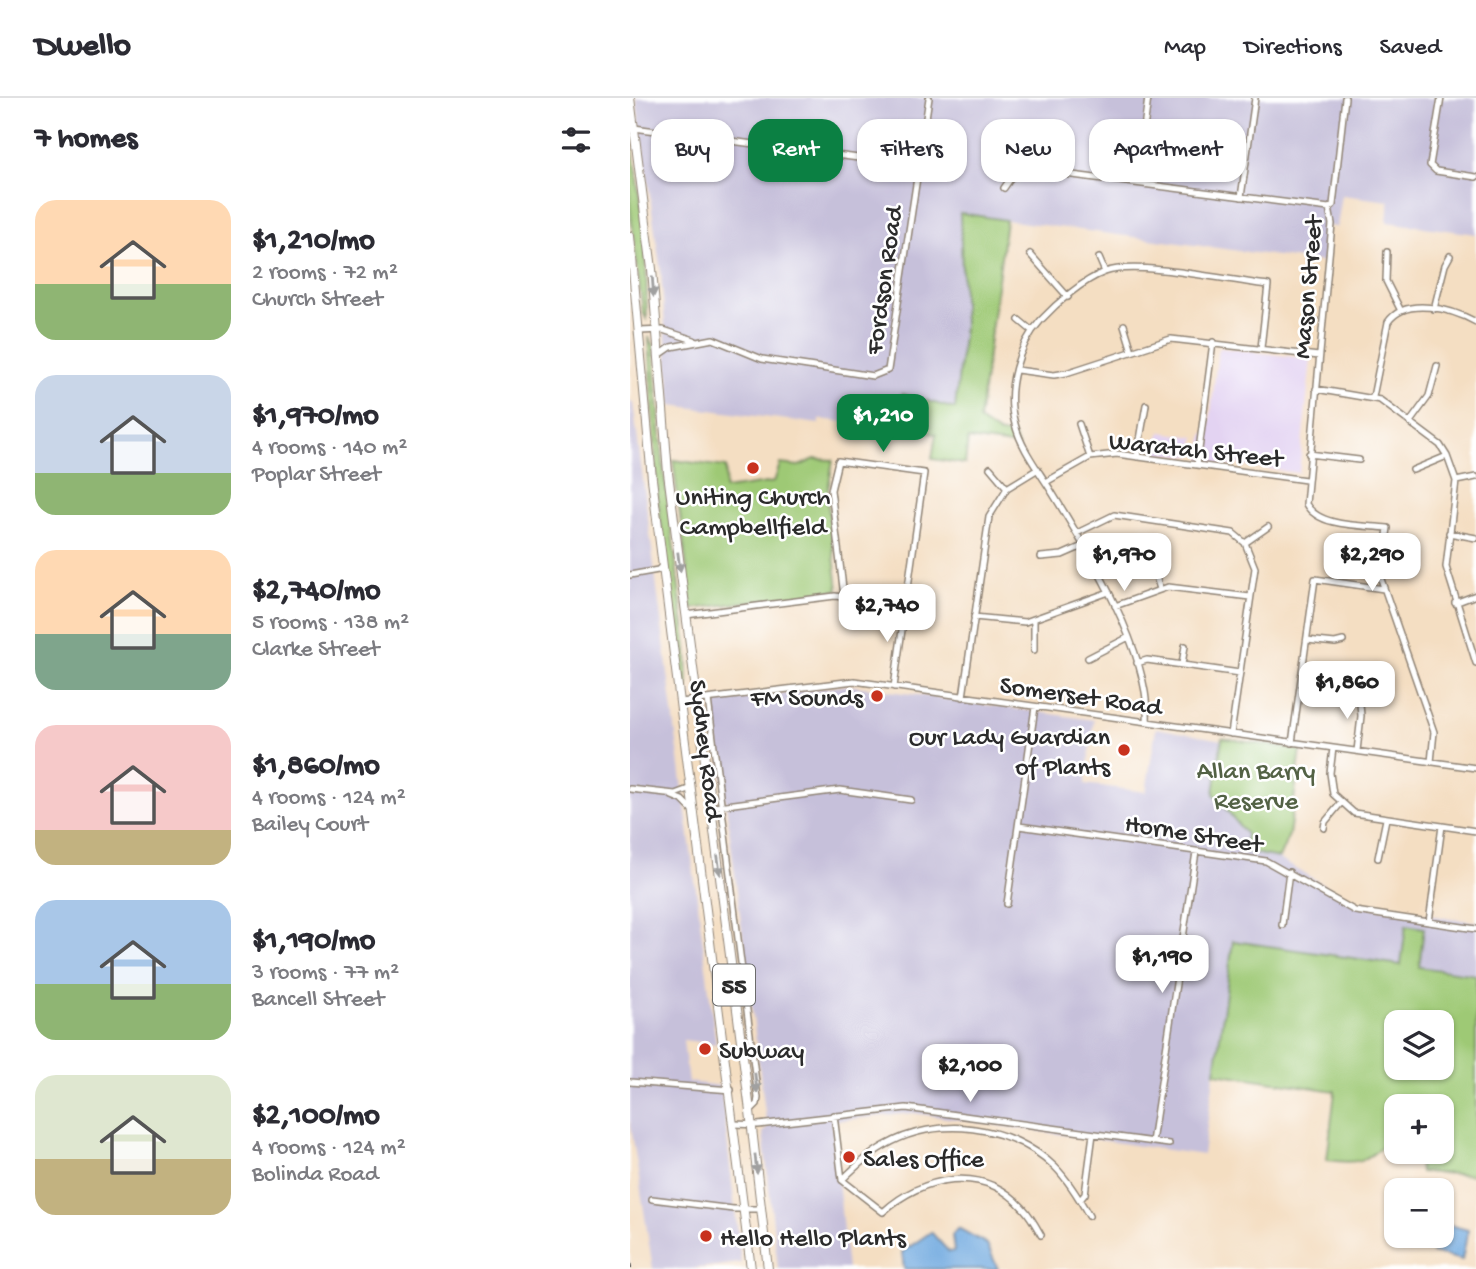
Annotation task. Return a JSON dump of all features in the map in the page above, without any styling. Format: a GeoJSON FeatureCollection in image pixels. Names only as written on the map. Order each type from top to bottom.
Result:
{"type":"FeatureCollection","features":[{"type":"Feature","properties":{"kind":"highway","name":"Sydney Road"},"geometry":{"type":"LineString","coordinates":[[630,98],[648,228],[666,457],[752,1123],[768,1269]]}},
{"type":"Feature","properties":{"kind":"highway","name":"Sydney Road"},"geometry":{"type":"LineString","coordinates":[[630,236],[649,449],[731,1090],[751,1269]]}},
{"type":"Feature","properties":{"kind":"street"},"geometry":{"type":"LineString","coordinates":[[926,119],[929,98]]}},
{"type":"Feature","properties":{"kind":"street"},"geometry":{"type":"LineString","coordinates":[[1137,183],[1148,98]]}},
{"type":"Feature","properties":{"kind":"street"},"geometry":{"type":"LineString","coordinates":[[1241,197],[1255,98]]}},
{"type":"Feature","properties":{"kind":"street","name":"Mason Street"},"geometry":{"type":"LineString","coordinates":[[1345,98],[1333,205],[1329,208],[1332,224],[1306,480],[1306,504],[1315,515],[1328,520],[1388,528],[1381,579],[1384,589]]}},
{"type":"Feature","properties":{"kind":"street"},"geometry":{"type":"LineString","coordinates":[[1441,98],[1430,165],[1436,171],[1476,177]]}},
{"type":"Feature","properties":{"kind":"street"},"geometry":{"type":"LineString","coordinates":[[634,128],[857,158]]}},
{"type":"Feature","properties":{"kind":"street"},"geometry":{"type":"LineString","coordinates":[[1004,188],[1018,168],[1329,208]]}},
{"type":"Feature","properties":{"kind":"street","name":"Fordson Road"},"geometry":{"type":"LineString","coordinates":[[659,356],[671,347],[717,340],[768,360],[873,376],[884,373],[891,362],[916,182]]}},
{"type":"Feature","properties":{"kind":"street"},"geometry":{"type":"LineString","coordinates":[[1387,252],[1387,282],[1400,309]]}},
{"type":"Feature","properties":{"kind":"street"},"geometry":{"type":"LineString","coordinates":[[1030,254],[1068,297]]}},
{"type":"Feature","properties":{"kind":"street"},"geometry":{"type":"LineString","coordinates":[[1434,309],[1445,265],[1450,256]]}},
{"type":"Feature","properties":{"kind":"street"},"geometry":{"type":"LineString","coordinates":[[1099,258],[1105,272]]}},
{"type":"Feature","properties":{"kind":"street"},"geometry":{"type":"LineString","coordinates":[[1147,722],[1148,699],[1109,592],[1085,545],[1019,436],[1013,418],[1021,349],[1031,330],[1068,297],[1105,272],[1123,268],[1268,285],[1261,348]]}},
{"type":"Feature","properties":{"kind":"street"},"geometry":{"type":"LineString","coordinates":[[1373,397],[1388,322],[1400,309],[1434,309],[1463,314],[1476,322]]}},
{"type":"Feature","properties":{"kind":"street"},"geometry":{"type":"LineString","coordinates":[[1019,320],[1031,330]]}},
{"type":"Feature","properties":{"kind":"street"},"geometry":{"type":"LineString","coordinates":[[1124,325],[1132,351]]}},
{"type":"Feature","properties":{"kind":"street","name":"Fordson Road"},"geometry":{"type":"LineString","coordinates":[[640,331],[656,330],[697,341]]}},
{"type":"Feature","properties":{"kind":"street"},"geometry":{"type":"LineString","coordinates":[[1017,370],[1040,374],[1066,373],[1171,339],[1319,356]]}},
{"type":"Feature","properties":{"kind":"street"},"geometry":{"type":"LineString","coordinates":[[1197,465],[1213,342]]}},
{"type":"Feature","properties":{"kind":"street"},"geometry":{"type":"LineString","coordinates":[[1410,422],[1429,396],[1437,366]]}},
{"type":"Feature","properties":{"kind":"street"},"geometry":{"type":"LineString","coordinates":[[1316,389],[1373,397],[1440,445],[1447,456],[1456,481],[1446,567],[1455,603],[1476,662]]}},
{"type":"Feature","properties":{"kind":"street"},"geometry":{"type":"LineString","coordinates":[[1137,457],[1146,405]]}},
{"type":"Feature","properties":{"kind":"street"},"geometry":{"type":"LineString","coordinates":[[1079,424],[1090,457]]}},
{"type":"Feature","properties":{"kind":"street","name":"Waratah Street"},"geometry":{"type":"LineString","coordinates":[[1046,482],[1090,457],[1116,454],[1306,480]]}},
{"type":"Feature","properties":{"kind":"street"},"geometry":{"type":"LineString","coordinates":[[1309,454],[1359,460]]}},
{"type":"Feature","properties":{"kind":"street"},"geometry":{"type":"LineString","coordinates":[[1413,470],[1447,456]]}},
{"type":"Feature","properties":{"kind":"street"},"geometry":{"type":"LineString","coordinates":[[844,596],[831,490],[838,461],[924,473],[894,687]]}},
{"type":"Feature","properties":{"kind":"street"},"geometry":{"type":"LineString","coordinates":[[990,468],[1007,488]]}},
{"type":"Feature","properties":{"kind":"street"},"geometry":{"type":"LineString","coordinates":[[963,697],[989,517],[1007,488],[1038,468]]}},
{"type":"Feature","properties":{"kind":"street"},"geometry":{"type":"LineString","coordinates":[[1456,481],[1476,477]]}},
{"type":"Feature","properties":{"kind":"street"},"geometry":{"type":"LineString","coordinates":[[1077,533],[1114,515],[1233,533],[1245,543],[1255,568],[1231,734]]}},
{"type":"Feature","properties":{"kind":"street"},"geometry":{"type":"LineString","coordinates":[[1245,543],[1268,527]]}},
{"type":"Feature","properties":{"kind":"street"},"geometry":{"type":"LineString","coordinates":[[1449,533],[1476,538]]}},
{"type":"Feature","properties":{"kind":"street"},"geometry":{"type":"LineString","coordinates":[[1041,557],[1062,555],[1085,545]]}},
{"type":"Feature","properties":{"kind":"street"},"geometry":{"type":"LineString","coordinates":[[648,573],[663,564]]}},
{"type":"Feature","properties":{"kind":"street"},"geometry":{"type":"LineString","coordinates":[[1154,571],[1160,589]]}},
{"type":"Feature","properties":{"kind":"street"},"geometry":{"type":"LineString","coordinates":[[630,575],[658,575],[666,591]]}},
{"type":"Feature","properties":{"kind":"street"},"geometry":{"type":"LineString","coordinates":[[1292,743],[1315,579],[1384,589],[1434,732],[1431,762]]}},
{"type":"Feature","properties":{"kind":"street"},"geometry":{"type":"LineString","coordinates":[[1115,606],[1160,589],[1177,587],[1251,597]]}},
{"type":"Feature","properties":{"kind":"street"},"geometry":{"type":"LineString","coordinates":[[974,617],[1017,622],[1034,620],[1109,592]]}},
{"type":"Feature","properties":{"kind":"street"},"geometry":{"type":"LineString","coordinates":[[1455,603],[1476,595]]}},
{"type":"Feature","properties":{"kind":"street"},"geometry":{"type":"LineString","coordinates":[[686,615],[844,596],[906,605]]}},
{"type":"Feature","properties":{"kind":"street"},"geometry":{"type":"LineString","coordinates":[[1034,620],[1034,650]]}},
{"type":"Feature","properties":{"kind":"street"},"geometry":{"type":"LineString","coordinates":[[1088,658],[1127,638]]}},
{"type":"Feature","properties":{"kind":"street"},"geometry":{"type":"LineString","coordinates":[[1307,640],[1335,643],[1343,641]]}},
{"type":"Feature","properties":{"kind":"street"},"geometry":{"type":"LineString","coordinates":[[1182,664],[1185,646]]}},
{"type":"Feature","properties":{"kind":"street"},"geometry":{"type":"LineString","coordinates":[[1137,663],[1147,660],[1240,673]]}},
{"type":"Feature","properties":{"kind":"street","name":"Somerset Road"},"geometry":{"type":"LineString","coordinates":[[681,702],[847,681],[1476,768]]}},
{"type":"Feature","properties":{"kind":"street"},"geometry":{"type":"LineString","coordinates":[[1357,751],[1361,716],[1359,691]]}},
{"type":"Feature","properties":{"kind":"street","name":"Sydney Road"},"geometry":{"type":"LineString","coordinates":[[708,699],[758,1098],[757,1104],[750,1111]]}},
{"type":"Feature","properties":{"kind":"street"},"geometry":{"type":"LineString","coordinates":[[1007,904],[1035,707]]}},
{"type":"Feature","properties":{"kind":"street","name":"Sydney Road"},"geometry":{"type":"LineString","coordinates":[[699,713],[710,725]]}},
{"type":"Feature","properties":{"kind":"street"},"geometry":{"type":"LineString","coordinates":[[1333,748],[1330,782],[1333,794],[1354,813],[1476,831]]}},
{"type":"Feature","properties":{"kind":"street"},"geometry":{"type":"LineString","coordinates":[[630,789],[680,794],[692,788]]}},
{"type":"Feature","properties":{"kind":"street"},"geometry":{"type":"LineString","coordinates":[[711,807],[840,790],[911,800]]}},
{"type":"Feature","properties":{"kind":"street"},"geometry":{"type":"LineString","coordinates":[[664,794],[682,800],[695,816]]}},
{"type":"Feature","properties":{"kind":"street"},"geometry":{"type":"LineString","coordinates":[[1324,828],[1325,822],[1341,803]]}},
{"type":"Feature","properties":{"kind":"street"},"geometry":{"type":"LineString","coordinates":[[1378,858],[1386,819]]}},
{"type":"Feature","properties":{"kind":"street","name":"Horne Street"},"geometry":{"type":"LineString","coordinates":[[1019,826],[1266,861],[1354,911],[1476,929]]}},
{"type":"Feature","properties":{"kind":"street"},"geometry":{"type":"LineString","coordinates":[[1429,922],[1442,826]]}},
{"type":"Feature","properties":{"kind":"street"},"geometry":{"type":"LineString","coordinates":[[1152,1142],[1196,852]]}},
{"type":"Feature","properties":{"kind":"street"},"geometry":{"type":"LineString","coordinates":[[1282,925],[1289,872]]}},
{"type":"Feature","properties":{"kind":"street"},"geometry":{"type":"LineString","coordinates":[[731,959],[741,958]]}},
{"type":"Feature","properties":{"kind":"street"},"geometry":{"type":"LineString","coordinates":[[630,1082],[731,1090]]}},
{"type":"Feature","properties":{"kind":"street"},"geometry":{"type":"LineString","coordinates":[[735,1124],[906,1108],[1169,1144]]}},
{"type":"Feature","properties":{"kind":"street"},"geometry":{"type":"LineString","coordinates":[[834,1115],[842,1180],[883,1212],[898,1198],[918,1186],[942,1180],[980,1182],[1012,1198],[1024,1208],[1041,1235]]}},
{"type":"Feature","properties":{"kind":"street"},"geometry":{"type":"LineString","coordinates":[[842,1180],[864,1159],[902,1137],[930,1130],[984,1129],[1023,1143],[1042,1156],[1056,1168],[1089,1216]]}},
{"type":"Feature","properties":{"kind":"street"},"geometry":{"type":"LineString","coordinates":[[1080,1200],[1085,1194],[1093,1134]]}},
{"type":"Feature","properties":{"kind":"street"},"geometry":{"type":"LineString","coordinates":[[652,1199],[761,1209]]}},
{"type":"Feature","properties":{"kind":"shaded area"},"geometry":{"type":"Polygon","coordinates":[[[636,98],[1476,98],[1476,234],[1387,222],[1389,201],[1342,195],[1337,227],[1327,226],[1323,262],[960,214],[964,326],[955,409],[894,401],[891,428],[820,419],[819,424],[671,405],[661,273],[636,98]]]}},
{"type":"Feature","properties":{"kind":"shaded area"},"geometry":{"type":"Polygon","coordinates":[[[1218,349],[1311,359],[1299,473],[1238,465],[1235,461],[1233,467],[1201,460],[1203,435],[1209,430],[1218,349]]]}},
{"type":"Feature","properties":{"kind":"shaded area"},"geometry":{"type":"Polygon","coordinates":[[[630,402],[633,403],[716,1044],[683,1040],[688,1082],[721,1086],[741,1263],[691,1269],[653,1269],[630,1120],[630,402]]]}},
{"type":"Feature","properties":{"kind":"shaded area"},"geometry":{"type":"Polygon","coordinates":[[[1161,432],[1195,437],[1193,456],[1152,453],[1161,432]]]}},
{"type":"Feature","properties":{"kind":"shaded area"},"geometry":{"type":"Polygon","coordinates":[[[848,685],[1094,720],[1085,784],[1146,792],[1156,728],[1222,740],[1214,795],[1248,834],[1245,851],[1279,859],[1359,905],[1476,922],[1476,975],[1419,967],[1424,928],[1407,925],[1401,965],[1233,941],[1203,1155],[913,1113],[832,1121],[847,1269],[778,1269],[763,1133],[767,1128],[714,709],[719,702],[848,685]]]}},
{"type":"Feature","properties":{"kind":"green space"},"geometry":{"type":"Polygon","coordinates":[[[630,128],[646,246],[647,319],[643,313],[630,207],[630,128]]]}},
{"type":"Feature","properties":{"kind":"green space"},"geometry":{"type":"Polygon","coordinates":[[[960,213],[1006,220],[979,420],[1000,434],[1012,434],[1018,446],[968,439],[965,464],[932,459],[936,434],[891,428],[894,400],[903,394],[955,409],[964,326],[960,213]]]}},
{"type":"Feature","properties":{"kind":"green space"},"geometry":{"type":"Polygon","coordinates":[[[649,337],[654,345],[663,464],[687,649],[688,695],[682,685],[658,500],[649,337]]]}},
{"type":"Feature","properties":{"kind":"green space"},"geometry":{"type":"Polygon","coordinates":[[[815,459],[833,460],[827,496],[838,590],[692,609],[673,460],[726,467],[725,489],[774,482],[780,464],[799,466],[815,459]]]}},
{"type":"Feature","properties":{"kind":"green space","name":"Allan Barry Reserve"},"geometry":{"type":"Polygon","coordinates":[[[1222,738],[1301,750],[1289,835],[1279,858],[1244,851],[1246,834],[1214,794],[1222,738]]]}},
{"type":"Feature","properties":{"kind":"green space"},"geometry":{"type":"Polygon","coordinates":[[[1406,925],[1424,928],[1419,967],[1476,975],[1476,1175],[1420,1172],[1419,1164],[1454,1164],[1454,1094],[1384,1094],[1384,1145],[1359,1161],[1341,1162],[1327,1160],[1335,1091],[1215,1073],[1233,941],[1401,965],[1406,925]]]}},
{"type":"Feature","properties":{"kind":"water"},"geometry":{"type":"Polygon","coordinates":[[[1454,1226],[1468,1230],[1462,1260],[1432,1253],[1433,1248],[1454,1248],[1454,1226]]]}},
{"type":"Feature","properties":{"kind":"water"},"geometry":{"type":"Polygon","coordinates":[[[958,1228],[987,1244],[998,1269],[904,1269],[902,1252],[931,1232],[949,1252],[954,1251],[952,1235],[958,1228]]]}},
{"type":"Feature","properties":{"kind":"railway"},"geometry":{"type":"LineString","coordinates":[[630,1261],[631,1269]]}},
{"type":"Feature","properties":{"kind":"place","name":"Uniting Church Campbellfield"},"geometry":{"type":"Point","coordinates":[753,468]}},
{"type":"Feature","properties":{"kind":"place","name":"FM Sounds"},"geometry":{"type":"Point","coordinates":[877,696]}},
{"type":"Feature","properties":{"kind":"place","name":"Our Lady Guardian of Plants"},"geometry":{"type":"Point","coordinates":[1124,750]}},
{"type":"Feature","properties":{"kind":"place","name":"Subway"},"geometry":{"type":"Point","coordinates":[705,1049]}},
{"type":"Feature","properties":{"kind":"place","name":"Sales Office"},"geometry":{"type":"Point","coordinates":[849,1157]}},
{"type":"Feature","properties":{"kind":"place","name":"Hello Hello Plants"},"geometry":{"type":"Point","coordinates":[706,1236]}}]}
